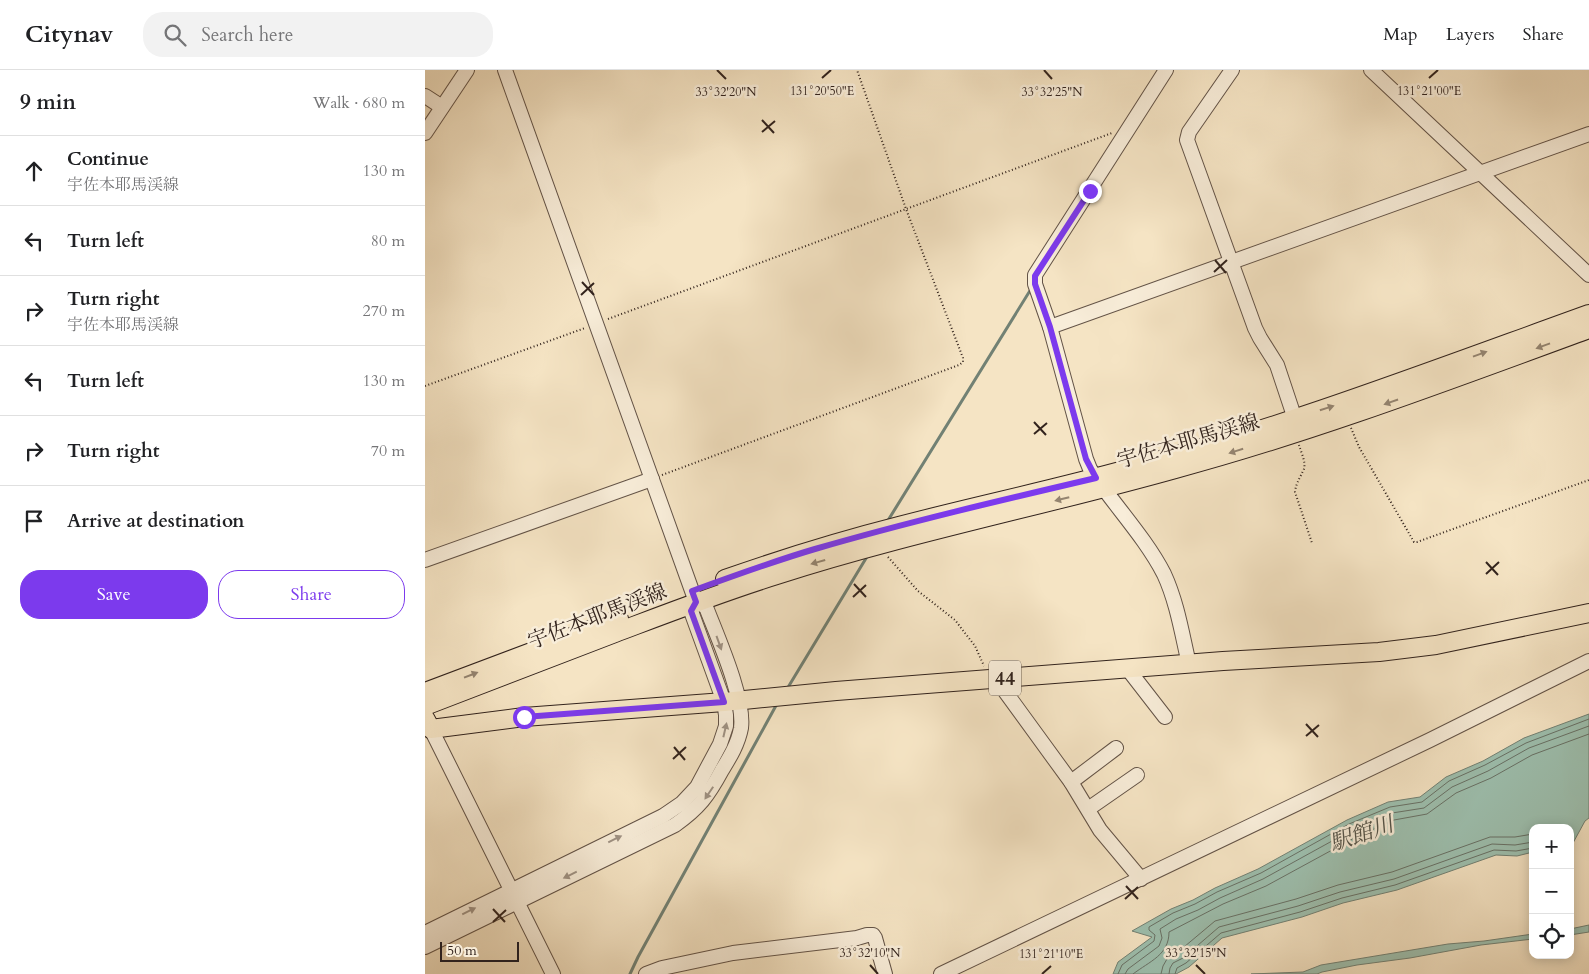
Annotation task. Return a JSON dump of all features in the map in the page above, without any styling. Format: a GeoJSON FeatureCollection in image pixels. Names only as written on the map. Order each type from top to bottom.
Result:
{"type":"FeatureCollection","features":[{"type":"Feature","properties":{"kind":"main road","name":"宇佐本耶馬渓線"},"geometry":{"type":"LineString","coordinates":[[425,706],[791,556],[909,523],[1100,483],[1178,469],[1295,426],[1371,394],[1589,314]]}},
{"type":"Feature","properties":{"kind":"main road","name":"宇佐本耶馬渓線"},"geometry":{"type":"LineString","coordinates":[[1295,426],[1347,417],[1589,328]]}},
{"type":"Feature","properties":{"kind":"main road","name":"宇佐本耶馬渓線"},"geometry":{"type":"LineString","coordinates":[[425,692],[694,596],[780,574],[1100,483]]}},
{"type":"Feature","properties":{"kind":"main road","name":"44"},"geometry":{"type":"LineString","coordinates":[[428,724],[731,702],[1247,659],[1352,655],[1436,645],[1589,613]]}},
{"type":"Feature","properties":{"kind":"street"},"geometry":{"type":"LineString","coordinates":[[425,133],[467,70]]}},
{"type":"Feature","properties":{"kind":"street"},"geometry":{"type":"LineString","coordinates":[[425,947],[663,816],[682,803],[697,787],[720,744],[731,702],[691,611],[694,596],[505,70]]}},
{"type":"Feature","properties":{"kind":"street"},"geometry":{"type":"LineString","coordinates":[[1166,70],[1035,276],[1035,284],[1050,327],[1086,459],[1100,483],[1148,548],[1163,574],[1174,602],[1189,664]]}},
{"type":"Feature","properties":{"kind":"street"},"geometry":{"type":"LineString","coordinates":[[1232,70],[1187,137],[1257,333],[1280,371],[1295,426]]}},
{"type":"Feature","properties":{"kind":"street"},"geometry":{"type":"LineString","coordinates":[[1371,70],[1589,275]]}},
{"type":"Feature","properties":{"kind":"street"},"geometry":{"type":"LineString","coordinates":[[425,96],[442,108]]}},
{"type":"Feature","properties":{"kind":"street"},"geometry":{"type":"LineString","coordinates":[[1050,327],[1589,134]]}},
{"type":"Feature","properties":{"kind":"street"},"geometry":{"type":"LineString","coordinates":[[425,560],[652,479]]}},
{"type":"Feature","properties":{"kind":"street"},"geometry":{"type":"LineString","coordinates":[[941,974],[1421,744],[1589,661]]}},
{"type":"Feature","properties":{"kind":"street"},"geometry":{"type":"LineString","coordinates":[[1127,668],[1165,717]]}},
{"type":"Feature","properties":{"kind":"street"},"geometry":{"type":"LineString","coordinates":[[991,679],[1071,782],[1100,830],[1141,879]]}},
{"type":"Feature","properties":{"kind":"street"},"geometry":{"type":"LineString","coordinates":[[428,724],[553,974]]}},
{"type":"Feature","properties":{"kind":"street"},"geometry":{"type":"LineString","coordinates":[[1071,782],[1116,748]]}},
{"type":"Feature","properties":{"kind":"street"},"geometry":{"type":"LineString","coordinates":[[1088,810],[1137,775]]}},
{"type":"Feature","properties":{"kind":"street"},"geometry":{"type":"LineString","coordinates":[[425,932],[515,896]]}},
{"type":"Feature","properties":{"kind":"street"},"geometry":{"type":"LineString","coordinates":[[646,974],[661,968],[733,953],[813,944],[867,935],[873,935],[875,938],[885,974]]}},
{"type":"Feature","properties":{"kind":"path"},"geometry":{"type":"LineString","coordinates":[[652,479],[963,362],[857,70]]}},
{"type":"Feature","properties":{"kind":"path"},"geometry":{"type":"LineString","coordinates":[[425,386],[1131,126]]}},
{"type":"Feature","properties":{"kind":"path"},"geometry":{"type":"LineString","coordinates":[[1347,417],[1359,447],[1414,542],[1589,480]]}},
{"type":"Feature","properties":{"kind":"path"},"geometry":{"type":"LineString","coordinates":[[1295,426],[1304,469],[1295,492],[1312,543]]}},
{"type":"Feature","properties":{"kind":"path"},"geometry":{"type":"LineString","coordinates":[[875,546],[910,584],[949,614],[964,631],[975,646],[991,679]]}},
{"type":"Feature","properties":{"kind":"water","name":"駅館川"},"geometry":{"type":"Polygon","coordinates":[[[1589,714],[1589,818],[1585,821],[1574,841],[1574,824],[1529,824],[1529,853],[1517,856],[1496,855],[1397,890],[1343,903],[1302,917],[1222,938],[1189,967],[1176,974],[1113,974],[1118,962],[1152,937],[1132,931],[1171,909],[1258,869],[1347,820],[1388,802],[1420,797],[1446,777],[1483,761],[1524,738],[1589,714]]]}},
{"type":"Feature","properties":{"kind":"water"},"geometry":{"type":"Polygon","coordinates":[[[1589,925],[1589,932],[1574,934],[1574,928],[1589,925]]]}},
{"type":"Feature","properties":{"kind":"water"},"geometry":{"type":"Polygon","coordinates":[[[1529,935],[1529,939],[1481,945],[1410,958],[1357,965],[1317,974],[1251,974],[1303,972],[1321,965],[1448,944],[1529,935]]]}},
{"type":"Feature","properties":{"kind":"waterway"},"geometry":{"type":"LineString","coordinates":[[887,522],[1031,289]]}},
{"type":"Feature","properties":{"kind":"waterway"},"geometry":{"type":"LineString","coordinates":[[787,689],[868,555]]}},
{"type":"Feature","properties":{"kind":"waterway"},"geometry":{"type":"LineString","coordinates":[[630,974],[778,702]]}},
{"type":"Feature","properties":{"kind":"route"},"geometry":{"type":"LineString","coordinates":[[524,717],[724,702],[691,611],[696,602],[692,591],[791,556],[900,526],[1096,478],[1086,459],[1050,327],[1035,284],[1035,276],[1090,191]]}}]}
